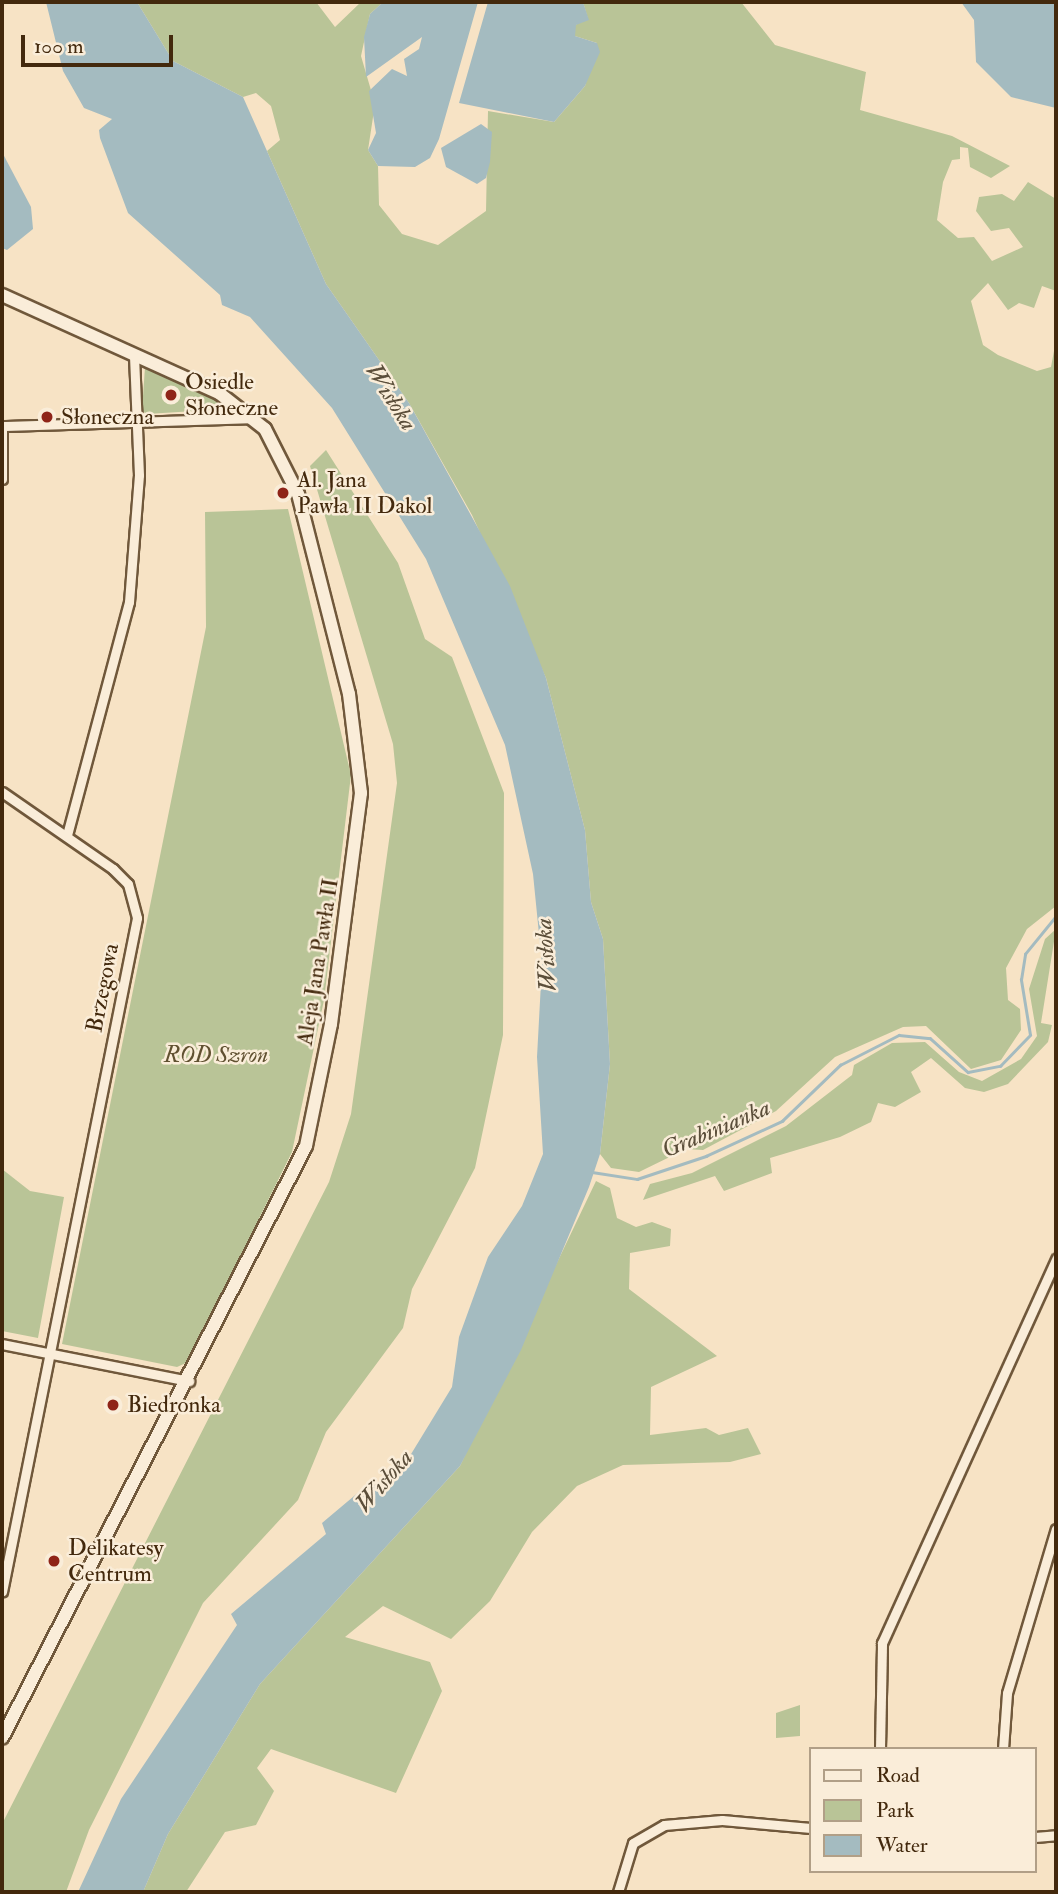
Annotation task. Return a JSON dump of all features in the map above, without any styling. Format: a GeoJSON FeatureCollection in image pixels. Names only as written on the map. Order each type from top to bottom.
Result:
{"type":"FeatureCollection","features":[{"type":"Feature","properties":{"kind":"street","name":"Aleja Jana Pawła II"},"geometry":{"type":"LineString","coordinates":[[2,295],[219,393],[253,418],[286,461],[298,494],[349,694],[362,793],[333,1012],[306,1146],[189,1381],[2,1738]]}},
{"type":"Feature","properties":{"kind":"street"},"geometry":{"type":"LineString","coordinates":[[67,835],[130,602],[136,422],[134,356]]}},
{"type":"Feature","properties":{"kind":"street"},"geometry":{"type":"LineString","coordinates":[[2,479],[2,426],[253,418]]}},
{"type":"Feature","properties":{"kind":"street","name":"Brzegowa"},"geometry":{"type":"LineString","coordinates":[[2,792],[67,835],[128,884],[137,919],[2,1592]]}},
{"type":"Feature","properties":{"kind":"street"},"geometry":{"type":"LineString","coordinates":[[880,1747],[882,1643],[1056,1259]]}},
{"type":"Feature","properties":{"kind":"street"},"geometry":{"type":"LineString","coordinates":[[2,1344],[189,1381]]}},
{"type":"Feature","properties":{"kind":"street"},"geometry":{"type":"LineString","coordinates":[[1003,1747],[1007,1693],[1056,1530]]}},
{"type":"Feature","properties":{"kind":"street"},"geometry":{"type":"LineString","coordinates":[[618,1892],[633,1843],[664,1825],[722,1820],[810,1828]]}},
{"type":"Feature","properties":{"kind":"street"},"geometry":{"type":"LineString","coordinates":[[1037,1837],[1056,1835]]}},
{"type":"Feature","properties":{"kind":"green space"},"geometry":{"type":"Polygon","coordinates":[[[137,2],[316,2],[335,27],[361,2],[383,2],[370,14],[361,56],[375,104],[368,150],[378,166],[379,205],[402,234],[438,245],[486,211],[488,111],[554,122],[585,86],[597,43],[575,36],[575,25],[588,19],[583,2],[741,2],[775,45],[866,72],[860,110],[952,136],[1010,166],[991,178],[970,167],[968,148],[960,147],[960,159],[952,160],[943,182],[937,220],[958,238],[974,237],[992,261],[1023,247],[1009,228],[991,231],[976,211],[979,197],[1002,194],[1014,201],[1028,182],[1056,199],[1056,291],[1042,286],[1034,308],[1019,303],[1008,310],[988,283],[971,301],[983,345],[998,355],[1037,371],[1051,367],[1056,340],[1056,906],[1027,929],[1006,968],[1008,1000],[1020,1009],[1021,1030],[1001,1060],[971,1069],[926,1026],[903,1027],[835,1057],[776,1111],[703,1150],[686,1149],[639,1172],[611,1168],[600,1154],[610,1064],[603,939],[591,902],[585,830],[546,678],[472,515],[409,403],[326,284],[267,151],[280,140],[271,106],[256,93],[243,97],[173,61],[137,2]]]}},
{"type":"Feature","properties":{"kind":"green space"},"geometry":{"type":"Polygon","coordinates":[[[145,367],[209,396],[226,409],[147,414],[142,411],[145,367]]]}},
{"type":"Feature","properties":{"kind":"green space"},"geometry":{"type":"Polygon","coordinates":[[[326,450],[398,563],[425,639],[452,657],[504,793],[503,1035],[475,1168],[412,1289],[403,1328],[326,1432],[298,1500],[203,1603],[89,1830],[66,1892],[2,1892],[2,1824],[329,1182],[351,1114],[397,783],[393,744],[310,466],[326,450]]]}},
{"type":"Feature","properties":{"kind":"green space","name":"ROD Szron"},"geometry":{"type":"Polygon","coordinates":[[[288,509],[351,775],[324,1000],[292,1152],[188,1362],[177,1367],[62,1344],[206,627],[205,512],[288,509]]]}},
{"type":"Feature","properties":{"kind":"green space"},"geometry":{"type":"Polygon","coordinates":[[[1056,929],[1041,1023],[1052,1025],[1048,1042],[1008,1084],[984,1092],[965,1088],[931,1058],[911,1072],[921,1092],[895,1107],[878,1103],[871,1122],[840,1137],[770,1158],[772,1173],[724,1191],[715,1176],[643,1200],[650,1184],[692,1173],[786,1126],[852,1075],[854,1065],[892,1043],[925,1042],[959,1072],[982,1081],[1021,1059],[1037,1036],[1029,989],[1045,939],[1056,929]]]}},
{"type":"Feature","properties":{"kind":"green space"},"geometry":{"type":"Polygon","coordinates":[[[2,1169],[30,1191],[64,1197],[38,1338],[2,1331],[2,1169]]]}},
{"type":"Feature","properties":{"kind":"green space"},"geometry":{"type":"Polygon","coordinates":[[[596,1181],[610,1188],[617,1218],[636,1227],[652,1222],[671,1229],[670,1246],[630,1253],[629,1289],[717,1356],[651,1387],[650,1435],[706,1428],[719,1435],[748,1428],[761,1454],[730,1462],[623,1465],[577,1486],[532,1532],[490,1601],[451,1639],[383,1606],[345,1637],[430,1662],[442,1691],[396,1793],[271,1749],[257,1768],[274,1791],[256,1825],[225,1832],[186,1892],[143,1892],[168,1834],[260,1684],[460,1466],[596,1181]]]}},
{"type":"Feature","properties":{"kind":"green space"},"geometry":{"type":"Polygon","coordinates":[[[800,1705],[800,1736],[776,1738],[776,1713],[800,1705]]]}},
{"type":"Feature","properties":{"kind":"water","name":"Wisłoka"},"geometry":{"type":"Polygon","coordinates":[[[46,2],[137,2],[173,61],[243,97],[326,284],[409,403],[510,586],[546,678],[585,830],[591,902],[603,939],[610,1064],[600,1154],[589,1187],[521,1350],[460,1466],[260,1684],[168,1834],[143,1892],[78,1892],[121,1799],[237,1625],[231,1614],[326,1534],[322,1523],[366,1486],[394,1482],[452,1387],[459,1337],[488,1257],[522,1206],[543,1154],[537,1057],[542,964],[533,874],[505,745],[426,559],[332,408],[250,317],[222,305],[220,295],[128,213],[100,138],[99,130],[112,119],[84,108],[63,71],[46,2]]]}},
{"type":"Feature","properties":{"kind":"water"},"geometry":{"type":"Polygon","coordinates":[[[383,2],[478,2],[439,139],[430,158],[415,167],[378,166],[368,150],[376,133],[369,91],[392,69],[407,76],[404,59],[419,49],[422,37],[366,77],[364,37],[370,14],[383,2]]]}},
{"type":"Feature","properties":{"kind":"water"},"geometry":{"type":"Polygon","coordinates":[[[488,2],[583,2],[589,20],[576,25],[575,36],[597,43],[600,52],[585,86],[554,122],[459,103],[488,2]]]}},
{"type":"Feature","properties":{"kind":"water"},"geometry":{"type":"Polygon","coordinates":[[[961,2],[1056,2],[1056,108],[1011,97],[976,62],[974,20],[961,2]]]}},
{"type":"Feature","properties":{"kind":"water"},"geometry":{"type":"Polygon","coordinates":[[[481,124],[492,132],[490,162],[486,178],[477,184],[446,167],[441,148],[481,124]]]}},
{"type":"Feature","properties":{"kind":"water"},"geometry":{"type":"Polygon","coordinates":[[[2,152],[31,207],[33,229],[7,250],[2,248],[2,152]]]}},
{"type":"Feature","properties":{"kind":"waterway","name":"Grabinianka"},"geometry":{"type":"LineString","coordinates":[[592,1172],[637,1179],[706,1156],[782,1121],[840,1065],[899,1035],[930,1038],[968,1072],[1000,1066],[1030,1035],[1021,980],[1025,954],[1056,916]]}},
{"type":"Feature","properties":{"kind":"place","name":"Osiedle Słoneczne"},"geometry":{"type":"Point","coordinates":[171,395]}},
{"type":"Feature","properties":{"kind":"place","name":"Słoneczna"},"geometry":{"type":"Point","coordinates":[47,417]}},
{"type":"Feature","properties":{"kind":"place","name":"Al. Jana Pawła II Dakol"},"geometry":{"type":"Point","coordinates":[283,493]}},
{"type":"Feature","properties":{"kind":"place","name":"Biedronka"},"geometry":{"type":"Point","coordinates":[113,1405]}},
{"type":"Feature","properties":{"kind":"place","name":"Delikatesy Centrum"},"geometry":{"type":"Point","coordinates":[54,1561]}}]}
